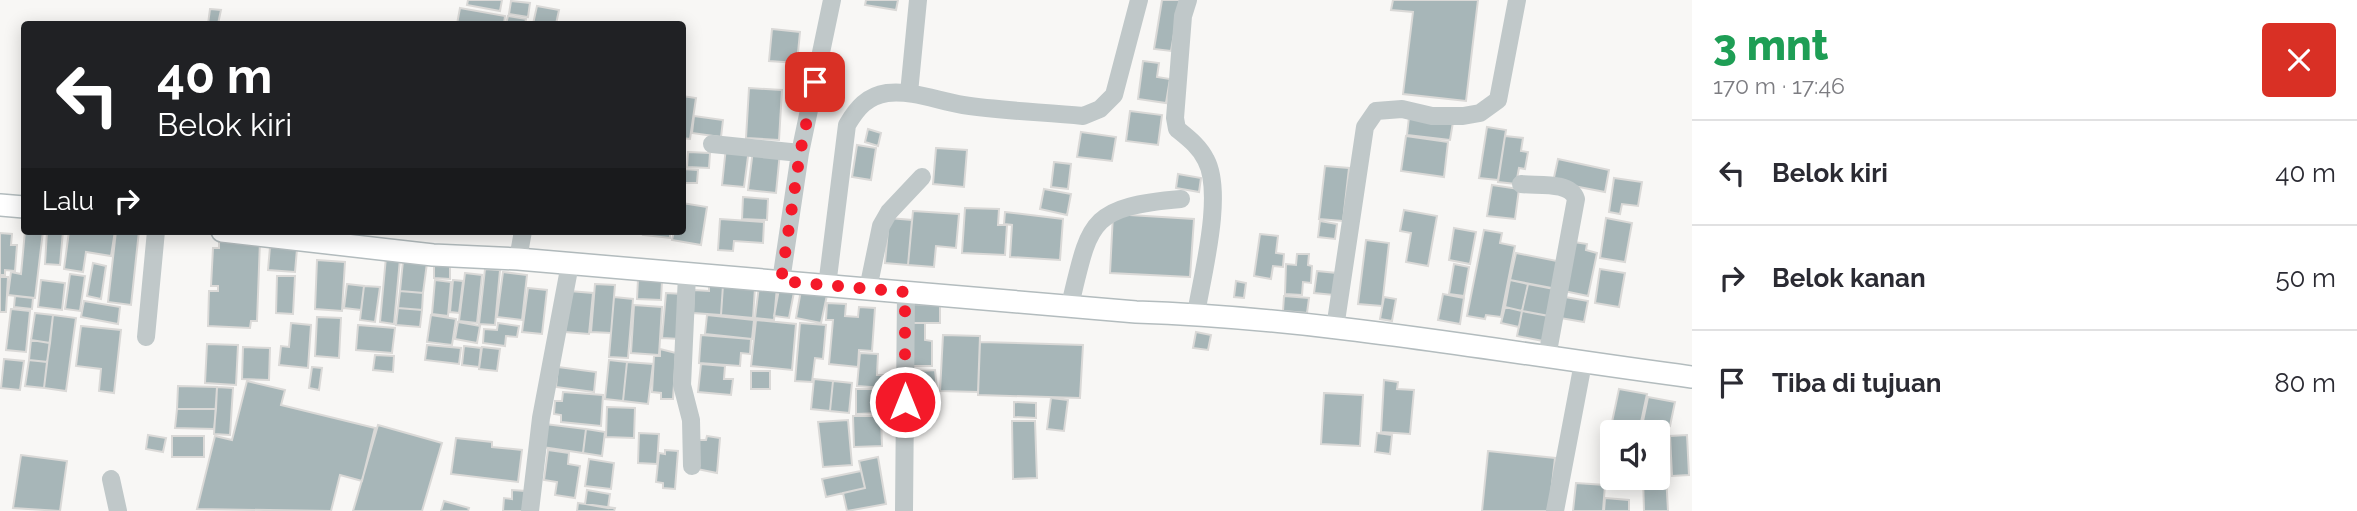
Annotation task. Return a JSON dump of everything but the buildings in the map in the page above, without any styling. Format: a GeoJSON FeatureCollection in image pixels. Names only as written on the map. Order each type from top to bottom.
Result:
{"type":"FeatureCollection","features":[{"type":"Feature","properties":{"kind":"main road"},"geometry":{"type":"LineString","coordinates":[[0,205],[21,207]]}},
{"type":"Feature","properties":{"kind":"main road"},"geometry":{"type":"LineString","coordinates":[[263,235],[433,255],[518,259],[687,275],[1196,314],[1335,328],[1692,377]]}},
{"type":"Feature","properties":{"kind":"street"},"geometry":{"type":"LineString","coordinates":[[781,281],[800,153],[832,0]]}},
{"type":"Feature","properties":{"kind":"street"},"geometry":{"type":"LineString","coordinates":[[909,93],[918,0]]}},
{"type":"Feature","properties":{"kind":"street"},"geometry":{"type":"LineString","coordinates":[[827,286],[846,125],[856,109],[868,99],[887,93],[909,93],[962,105],[1083,116],[1100,109],[1114,95],[1139,0]]}},
{"type":"Feature","properties":{"kind":"street"},"geometry":{"type":"LineString","coordinates":[[1188,0],[1183,16],[1175,118],[1177,129],[1198,147],[1212,175],[1212,209],[1196,314]]}},
{"type":"Feature","properties":{"kind":"street"},"geometry":{"type":"LineString","coordinates":[[1335,328],[1365,127],[1376,111],[1402,109],[1432,116],[1463,116],[1480,113],[1498,100],[1517,0]]}},
{"type":"Feature","properties":{"kind":"street"},"geometry":{"type":"LineString","coordinates":[[712,144],[800,153]]}},
{"type":"Feature","properties":{"kind":"street"},"geometry":{"type":"LineString","coordinates":[[868,289],[881,226],[889,212],[922,177]]}},
{"type":"Feature","properties":{"kind":"street"},"geometry":{"type":"LineString","coordinates":[[1521,184],[1567,187],[1576,199],[1547,357]]}},
{"type":"Feature","properties":{"kind":"street"},"geometry":{"type":"LineString","coordinates":[[1070,305],[1085,240],[1095,223],[1129,206],[1181,199]]}},
{"type":"Feature","properties":{"kind":"street"},"geometry":{"type":"LineString","coordinates":[[146,337],[156,235]]}},
{"type":"Feature","properties":{"kind":"street"},"geometry":{"type":"LineString","coordinates":[[518,259],[522,235]]}},
{"type":"Feature","properties":{"kind":"street"},"geometry":{"type":"LineString","coordinates":[[530,511],[541,418],[570,264]]}},
{"type":"Feature","properties":{"kind":"street"},"geometry":{"type":"LineString","coordinates":[[687,275],[682,385],[691,420],[692,466]]}},
{"type":"Feature","properties":{"kind":"street"},"geometry":{"type":"LineString","coordinates":[[904,511],[905,292]]}},
{"type":"Feature","properties":{"kind":"street"},"geometry":{"type":"LineString","coordinates":[[1555,511],[1583,363]]}},
{"type":"Feature","properties":{"kind":"street"},"geometry":{"type":"LineString","coordinates":[[111,479],[118,511]]}},
{"type":"Feature","properties":{"kind":"route"},"geometry":{"type":"LineString","coordinates":[[815,82],[800,153],[781,281],[905,292],[905,402]]}}]}
